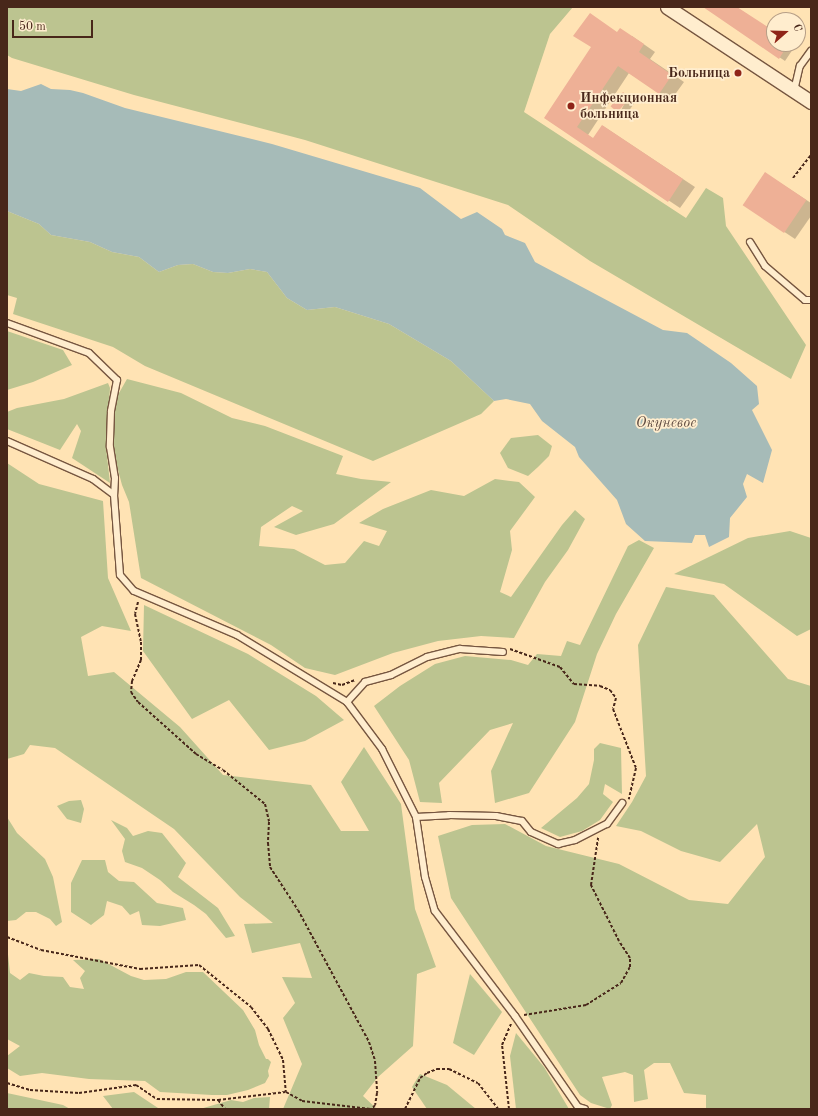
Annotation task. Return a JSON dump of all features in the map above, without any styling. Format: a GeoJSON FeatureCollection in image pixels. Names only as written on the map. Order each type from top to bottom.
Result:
{"type":"FeatureCollection","features":[{"type":"Feature","properties":{"kind":"street"},"geometry":{"type":"LineString","coordinates":[[669,7],[811,102]]}},
{"type":"Feature","properties":{"kind":"lane"},"geometry":{"type":"LineString","coordinates":[[794,91],[800,66],[811,51]]}},
{"type":"Feature","properties":{"kind":"lane"},"geometry":{"type":"LineString","coordinates":[[750,242],[764,266],[805,300],[811,300]]}},
{"type":"Feature","properties":{"kind":"lane"},"geometry":{"type":"LineString","coordinates":[[7,323],[90,353],[117,380],[111,411],[110,440],[115,478],[114,494],[120,575],[134,591],[237,635],[347,702],[382,749],[416,817],[425,876],[435,911],[515,1016],[578,1107],[585,1109]]}},
{"type":"Feature","properties":{"kind":"lane"},"geometry":{"type":"LineString","coordinates":[[7,442],[93,478],[114,494]]}},
{"type":"Feature","properties":{"kind":"lane"},"geometry":{"type":"LineString","coordinates":[[347,702],[366,682],[391,674],[426,657],[460,650],[504,649]]}},
{"type":"Feature","properties":{"kind":"lane"},"geometry":{"type":"LineString","coordinates":[[416,817],[449,815],[496,816],[522,822],[531,832],[558,844],[575,840],[607,824],[625,802]]}},
{"type":"Feature","properties":{"kind":"path"},"geometry":{"type":"LineString","coordinates":[[793,178],[811,155]]}},
{"type":"Feature","properties":{"kind":"path"},"geometry":{"type":"LineString","coordinates":[[7,1083],[30,1090],[79,1093],[136,1085],[157,1099],[218,1100],[286,1092],[302,1101],[371,1109],[375,1105],[377,1093],[375,1061],[369,1042],[298,910],[270,867],[268,843],[269,822],[265,804],[223,770],[196,754],[138,702],[132,692],[132,681],[142,660],[141,642],[135,614],[138,598],[142,595]]}},
{"type":"Feature","properties":{"kind":"path"},"geometry":{"type":"LineString","coordinates":[[504,649],[560,667],[574,684],[600,686],[610,690],[616,698],[613,709],[636,768],[631,795],[625,802]]}},
{"type":"Feature","properties":{"kind":"path"},"geometry":{"type":"LineString","coordinates":[[329,682],[342,685],[362,677]]}},
{"type":"Feature","properties":{"kind":"path"},"geometry":{"type":"LineString","coordinates":[[509,1109],[502,1045],[515,1016],[586,1005],[621,983],[630,967],[630,958],[619,941],[591,885],[597,839],[603,834]]}},
{"type":"Feature","properties":{"kind":"path"},"geometry":{"type":"LineString","coordinates":[[7,937],[41,950],[140,969],[199,965],[251,1007],[268,1029],[283,1060],[286,1092]]}},
{"type":"Feature","properties":{"kind":"path"},"geometry":{"type":"LineString","coordinates":[[405,1109],[420,1078],[437,1069],[449,1069],[478,1083],[498,1109]]}},
{"type":"Feature","properties":{"kind":"path"},"geometry":{"type":"LineString","coordinates":[[218,1100],[225,1109]]}},
{"type":"Feature","properties":{"kind":"green space"},"geometry":{"type":"Polygon","coordinates":[[[7,7],[573,7],[550,34],[524,112],[686,218],[706,188],[723,198],[726,226],[806,345],[791,379],[590,261],[508,205],[305,140],[134,95],[12,58],[7,55],[7,7]]]}},
{"type":"Feature","properties":{"kind":"green space"},"geometry":{"type":"Polygon","coordinates":[[[7,211],[39,224],[51,235],[90,242],[112,252],[139,257],[159,272],[178,265],[193,264],[213,272],[228,273],[250,269],[267,272],[287,298],[307,310],[335,307],[389,324],[451,361],[494,401],[481,414],[373,461],[145,366],[113,347],[13,314],[17,298],[7,295],[7,211]]]}},
{"type":"Feature","properties":{"kind":"green space"},"geometry":{"type":"Polygon","coordinates":[[[7,331],[63,350],[72,365],[33,382],[7,390],[7,331]]]}},
{"type":"Feature","properties":{"kind":"green space"},"geometry":{"type":"Polygon","coordinates":[[[127,379],[181,393],[232,418],[265,426],[343,456],[336,474],[361,479],[391,482],[334,524],[296,535],[274,527],[303,511],[292,506],[261,527],[259,546],[294,549],[325,565],[345,563],[364,541],[379,546],[387,531],[359,523],[383,509],[431,490],[464,496],[495,479],[519,482],[535,497],[510,531],[512,550],[500,592],[511,597],[562,525],[575,510],[585,519],[568,550],[545,582],[514,638],[481,636],[438,641],[393,653],[335,675],[305,668],[271,645],[141,578],[129,502],[122,485],[112,447],[115,400],[127,379]]]}},
{"type":"Feature","properties":{"kind":"green space"},"geometry":{"type":"Polygon","coordinates":[[[108,383],[110,388],[106,447],[110,483],[72,458],[81,431],[77,424],[60,450],[7,429],[7,412],[17,408],[64,399],[108,383]]]}},
{"type":"Feature","properties":{"kind":"green space"},"geometry":{"type":"Polygon","coordinates":[[[538,435],[552,446],[549,456],[528,476],[508,468],[500,453],[511,438],[538,435]]]}},
{"type":"Feature","properties":{"kind":"green space"},"geometry":{"type":"Polygon","coordinates":[[[7,463],[39,484],[103,501],[108,578],[131,631],[102,626],[81,637],[88,676],[114,672],[180,727],[223,775],[311,785],[341,831],[369,831],[341,782],[364,747],[401,804],[415,909],[436,967],[417,974],[413,1046],[378,1077],[363,1096],[377,1109],[283,1109],[302,1064],[283,1018],[295,1003],[282,977],[312,978],[300,943],[252,953],[244,924],[273,923],[240,897],[174,829],[55,748],[30,745],[24,754],[7,759],[7,463]]]}},
{"type":"Feature","properties":{"kind":"green space"},"geometry":{"type":"Polygon","coordinates":[[[790,531],[811,538],[811,629],[797,636],[724,584],[674,574],[748,538],[790,531]]]}},
{"type":"Feature","properties":{"kind":"green space"},"geometry":{"type":"Polygon","coordinates":[[[639,540],[654,548],[616,614],[597,654],[575,722],[529,793],[495,803],[491,771],[513,723],[490,730],[439,783],[442,803],[420,802],[409,760],[374,706],[400,686],[435,664],[465,656],[511,660],[528,665],[537,654],[561,656],[567,641],[580,645],[628,546],[639,540]]]}},
{"type":"Feature","properties":{"kind":"green space"},"geometry":{"type":"Polygon","coordinates":[[[666,587],[714,595],[788,679],[811,686],[811,1109],[706,1109],[706,1095],[684,1093],[670,1063],[654,1063],[644,1070],[648,1099],[634,1102],[633,1075],[625,1072],[602,1077],[612,1105],[610,1109],[591,1103],[580,1095],[451,898],[438,836],[472,825],[505,824],[546,846],[619,864],[689,900],[728,904],[765,857],[757,824],[720,862],[681,851],[641,831],[616,826],[632,802],[646,776],[638,645],[666,587]]]}},
{"type":"Feature","properties":{"kind":"green space"},"geometry":{"type":"Polygon","coordinates":[[[144,605],[248,654],[316,696],[344,720],[305,741],[269,750],[229,700],[192,719],[143,651],[144,605]]]}},
{"type":"Feature","properties":{"kind":"green space"},"geometry":{"type":"Polygon","coordinates":[[[600,743],[621,748],[622,794],[605,784],[603,794],[613,802],[600,820],[582,831],[560,837],[541,828],[577,798],[589,784],[594,760],[594,749],[600,743]]]}},
{"type":"Feature","properties":{"kind":"green space"},"geometry":{"type":"Polygon","coordinates":[[[81,800],[84,809],[81,823],[67,819],[57,806],[69,801],[81,800]]]}},
{"type":"Feature","properties":{"kind":"green space"},"geometry":{"type":"Polygon","coordinates":[[[7,817],[17,833],[45,859],[53,877],[62,922],[56,926],[50,919],[36,912],[26,912],[16,920],[7,921],[7,817]]]}},
{"type":"Feature","properties":{"kind":"green space"},"geometry":{"type":"Polygon","coordinates":[[[111,820],[127,828],[133,836],[148,831],[162,833],[186,863],[178,877],[218,908],[235,936],[226,938],[206,914],[173,892],[160,880],[142,868],[125,862],[122,851],[125,839],[111,820]]]}},
{"type":"Feature","properties":{"kind":"green space"},"geometry":{"type":"Polygon","coordinates":[[[82,860],[105,860],[108,872],[119,881],[134,882],[157,903],[183,908],[186,920],[160,926],[142,925],[139,911],[130,915],[122,906],[107,901],[104,915],[91,925],[71,912],[71,883],[82,860]]]}},
{"type":"Feature","properties":{"kind":"green space"},"geometry":{"type":"Polygon","coordinates":[[[7,945],[10,973],[20,980],[29,973],[44,976],[63,977],[70,987],[84,989],[80,978],[85,971],[73,960],[99,959],[131,976],[144,980],[166,979],[186,972],[203,972],[243,1010],[255,1030],[259,1045],[266,1059],[271,1062],[268,1071],[269,1076],[265,1083],[248,1090],[227,1095],[212,1095],[160,1092],[145,1081],[89,1079],[42,1073],[20,1076],[7,1068],[7,1056],[20,1046],[7,1039],[7,945]]]}},
{"type":"Feature","properties":{"kind":"green space"},"geometry":{"type":"Polygon","coordinates":[[[470,974],[502,1012],[474,1055],[453,1043],[470,974]]]}},
{"type":"Feature","properties":{"kind":"green space"},"geometry":{"type":"Polygon","coordinates":[[[516,1033],[544,1067],[569,1109],[516,1109],[510,1056],[516,1033]]]}},
{"type":"Feature","properties":{"kind":"green space"},"geometry":{"type":"Polygon","coordinates":[[[420,1074],[447,1085],[476,1109],[427,1109],[412,1087],[420,1074]]]}},
{"type":"Feature","properties":{"kind":"green space"},"geometry":{"type":"Polygon","coordinates":[[[134,1092],[158,1108],[182,1109],[113,1109],[103,1096],[134,1092]]]}},
{"type":"Feature","properties":{"kind":"green space"},"geometry":{"type":"Polygon","coordinates":[[[7,1093],[63,1105],[70,1109],[7,1109],[7,1093]]]}},
{"type":"Feature","properties":{"kind":"green space"},"geometry":{"type":"Polygon","coordinates":[[[270,1097],[269,1109],[200,1109],[231,1100],[243,1102],[254,1098],[270,1097]]]}},
{"type":"Feature","properties":{"kind":"water","name":"Окуневое"},"geometry":{"type":"Polygon","coordinates":[[[41,84],[51,89],[70,90],[83,93],[125,108],[272,144],[420,188],[461,219],[477,212],[502,229],[505,235],[525,243],[535,262],[663,330],[687,333],[731,363],[757,386],[759,404],[752,410],[772,450],[763,483],[747,474],[743,484],[747,497],[730,518],[729,537],[709,547],[705,535],[695,535],[692,543],[645,541],[626,524],[617,500],[579,457],[575,447],[542,421],[530,404],[506,399],[494,401],[451,361],[389,324],[335,307],[307,310],[287,298],[267,272],[250,269],[228,273],[213,272],[193,264],[178,265],[159,272],[139,257],[112,252],[90,242],[51,235],[39,224],[7,211],[7,89],[21,91],[41,84]]]}},
{"type":"Feature","properties":{"kind":"building"},"geometry":{"type":"Polygon","coordinates":[[[703,7],[737,7],[766,26],[766,50],[703,7]]]}},
{"type":"Feature","properties":{"kind":"building","name":"Инфекционная больница"},"geometry":{"type":"Polygon","coordinates":[[[590,13],[617,32],[620,28],[644,44],[639,52],[672,75],[659,94],[618,66],[577,127],[593,138],[602,125],[683,179],[668,202],[544,118],[591,47],[573,36],[590,13]]]}},
{"type":"Feature","properties":{"kind":"building"},"geometry":{"type":"Polygon","coordinates":[[[769,52],[783,52],[779,59],[769,52]]]}},
{"type":"Feature","properties":{"kind":"building"},"geometry":{"type":"Polygon","coordinates":[[[623,92],[630,98],[617,112],[611,106],[623,92]]]}},
{"type":"Feature","properties":{"kind":"building"},"geometry":{"type":"Polygon","coordinates":[[[765,172],[806,200],[784,233],[743,205],[765,172]]]}},
{"type":"Feature","properties":{"kind":"place","name":"Больница"},"geometry":{"type":"Point","coordinates":[738,73]}},
{"type":"Feature","properties":{"kind":"place","name":"Инфекционная больница"},"geometry":{"type":"Point","coordinates":[571,106]}}]}
